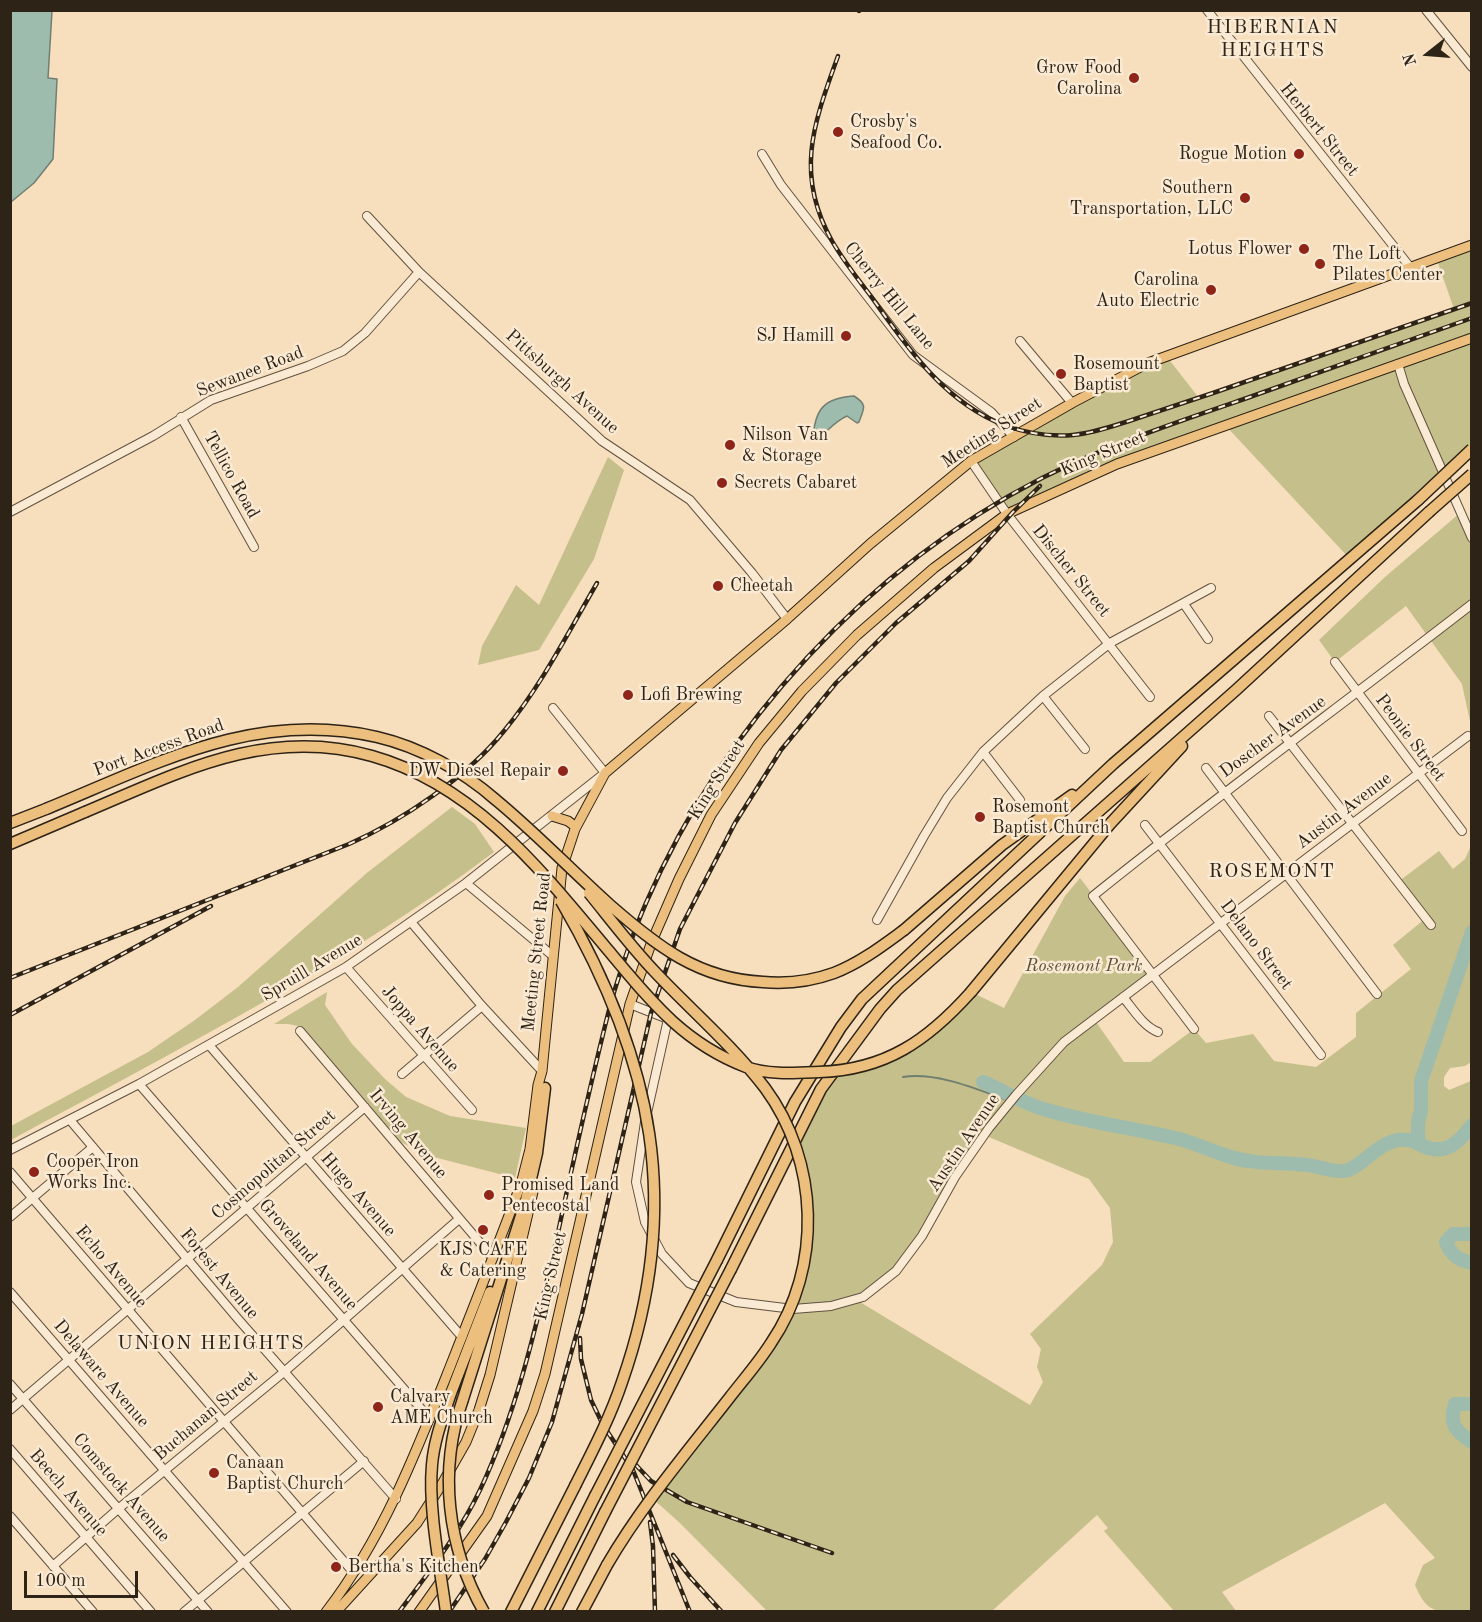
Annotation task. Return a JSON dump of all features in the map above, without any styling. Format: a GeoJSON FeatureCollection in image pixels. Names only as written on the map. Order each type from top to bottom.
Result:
{"type":"FeatureCollection","features":[{"type":"Feature","properties":{"kind":"highway"},"geometry":{"type":"LineString","coordinates":[[537,1611],[717,1260],[795,1102],[862,999],[1113,764],[1418,500],[1472,449]]}},
{"type":"Feature","properties":{"kind":"highway"},"geometry":{"type":"LineString","coordinates":[[555,1611],[821,1089],[886,1003],[897,990],[1236,690],[1472,474]]}},
{"type":"Feature","properties":{"kind":"highway"},"geometry":{"type":"LineString","coordinates":[[543,873],[652,1003],[674,1025],[700,1044],[747,1068],[764,1071],[803,1073],[847,1070],[866,1066],[886,1059],[923,1038],[949,1017],[1132,798],[1236,690]]}},
{"type":"Feature","properties":{"kind":"highway","name":"Port Access Road"},"geometry":{"type":"LineString","coordinates":[[10,823],[209,744],[262,732],[328,730],[368,735],[401,744],[466,777],[497,801],[568,867]]}},
{"type":"Feature","properties":{"kind":"highway","name":"Port Access Road"},"geometry":{"type":"LineString","coordinates":[[10,844],[191,767],[219,758],[261,749],[296,746],[323,747],[372,756],[400,765],[429,780],[463,800],[494,824],[543,873]]}},
{"type":"Feature","properties":{"kind":"highway"},"geometry":{"type":"LineString","coordinates":[[568,867],[632,925],[666,951],[701,969],[738,979],[773,983],[797,982],[816,978],[854,964],[904,930],[1002,845],[1113,764]]}},
{"type":"Feature","properties":{"kind":"highway"},"geometry":{"type":"LineString","coordinates":[[568,867],[654,972],[729,1046],[765,1088],[790,1132],[804,1178],[808,1207],[808,1239],[801,1275],[789,1310],[773,1342],[659,1489],[620,1544],[582,1611]]}},
{"type":"Feature","properties":{"kind":"highway"},"geometry":{"type":"LineString","coordinates":[[511,1611],[613,1404],[634,1346],[650,1271],[654,1231],[654,1184],[648,1118],[638,1075],[627,1041],[594,963],[543,873]]}},
{"type":"Feature","properties":{"kind":"highway"},"geometry":{"type":"LineString","coordinates":[[484,1611],[462,1568],[454,1535],[449,1502],[450,1447],[455,1423],[526,1200],[537,1153],[545,1088]]}},
{"type":"Feature","properties":{"kind":"highway"},"geometry":{"type":"LineString","coordinates":[[446,1611],[433,1505],[432,1467],[436,1438],[450,1393],[498,1271],[516,1214],[527,1175],[533,1130]]}},
{"type":"Feature","properties":{"kind":"main road","name":"Meeting Street"},"geometry":{"type":"LineString","coordinates":[[605,773],[787,619],[870,544],[971,461],[1072,403],[1148,363],[1472,244]]}},
{"type":"Feature","properties":{"kind":"main road","name":"King Street"},"geometry":{"type":"LineString","coordinates":[[419,1611],[487,1516],[533,1412],[545,1374],[630,1004],[652,941],[679,879],[711,815],[759,743],[802,691],[857,635],[934,568],[1007,514],[1117,464],[1472,338]]}},
{"type":"Feature","properties":{"kind":"main road","name":"Meeting Street Road"},"geometry":{"type":"LineString","coordinates":[[326,1611],[353,1572],[396,1499],[430,1419],[524,1176],[542,1071],[562,868],[576,827],[605,773]]}},
{"type":"Feature","properties":{"kind":"main road"},"geometry":{"type":"LineString","coordinates":[[552,816],[568,821],[576,827]]}},
{"type":"Feature","properties":{"kind":"main road","name":"Meeting Street Road"},"geometry":{"type":"LineString","coordinates":[[336,1611],[417,1523],[466,1442],[479,1410],[490,1375],[534,1187],[541,1144],[545,1088],[542,1071]]}},
{"type":"Feature","properties":{"kind":"street","name":"Herbert Street"},"geometry":{"type":"LineString","coordinates":[[1207,10],[1410,267]]}},
{"type":"Feature","properties":{"kind":"street"},"geometry":{"type":"LineString","coordinates":[[1426,10],[1472,67]]}},
{"type":"Feature","properties":{"kind":"street","name":"Cherry Hill Lane"},"geometry":{"type":"LineString","coordinates":[[762,154],[784,188],[913,354],[991,412],[1014,437]]}},
{"type":"Feature","properties":{"kind":"street","name":"Pittsburgh Avenue"},"geometry":{"type":"LineString","coordinates":[[368,216],[419,272],[602,441],[690,500],[757,579],[787,619]]}},
{"type":"Feature","properties":{"kind":"street","name":"Sewanee Road"},"geometry":{"type":"LineString","coordinates":[[10,512],[153,436],[211,400],[308,366],[343,351],[365,333],[419,272]]}},
{"type":"Feature","properties":{"kind":"street"},"geometry":{"type":"LineString","coordinates":[[1020,341],[1072,403]]}},
{"type":"Feature","properties":{"kind":"street"},"geometry":{"type":"LineString","coordinates":[[1398,364],[1404,384],[1472,538]]}},
{"type":"Feature","properties":{"kind":"street","name":"Tellico Road"},"geometry":{"type":"LineString","coordinates":[[181,417],[254,547]]}},
{"type":"Feature","properties":{"kind":"street","name":"Discher Street"},"geometry":{"type":"LineString","coordinates":[[971,461],[1007,514],[1150,697]]}},
{"type":"Feature","properties":{"kind":"street"},"geometry":{"type":"LineString","coordinates":[[877,920],[947,798],[983,752],[1043,696],[1110,644],[1211,588]]}},
{"type":"Feature","properties":{"kind":"street"},"geometry":{"type":"LineString","coordinates":[[1184,604],[1208,639]]}},
{"type":"Feature","properties":{"kind":"street","name":"Doscher Avenue"},"geometry":{"type":"LineString","coordinates":[[1153,974],[1093,896],[1224,792],[1358,693],[1472,604]]}},
{"type":"Feature","properties":{"kind":"street","name":"Peonie Street"},"geometry":{"type":"LineString","coordinates":[[1335,662],[1462,831]]}},
{"type":"Feature","properties":{"kind":"street"},"geometry":{"type":"LineString","coordinates":[[1043,696],[1085,749]]}},
{"type":"Feature","properties":{"kind":"street"},"geometry":{"type":"LineString","coordinates":[[553,708],[605,773]]}},
{"type":"Feature","properties":{"kind":"street"},"geometry":{"type":"LineString","coordinates":[[1269,716],[1431,925]]}},
{"type":"Feature","properties":{"kind":"street","name":"Austin Avenue"},"geometry":{"type":"LineString","coordinates":[[630,1004],[668,1019],[645,1122],[636,1182],[645,1221],[662,1254],[689,1283],[736,1302],[793,1309],[831,1306],[863,1297],[896,1271],[922,1236],[956,1177],[989,1128],[1009,1102],[1064,1042],[1468,736]]}},
{"type":"Feature","properties":{"kind":"street"},"geometry":{"type":"LineString","coordinates":[[983,752],[1020,800]]}},
{"type":"Feature","properties":{"kind":"street"},"geometry":{"type":"LineString","coordinates":[[1206,768],[1377,994]]}},
{"type":"Feature","properties":{"kind":"street","name":"Spruill Avenue"},"geometry":{"type":"LineString","coordinates":[[10,1150],[139,1084],[346,967],[466,882],[605,773]]}},
{"type":"Feature","properties":{"kind":"street","name":"Delano Street"},"geometry":{"type":"LineString","coordinates":[[1146,825],[1321,1055]]}},
{"type":"Feature","properties":{"kind":"street"},"geometry":{"type":"LineString","coordinates":[[466,882],[553,956]]}},
{"type":"Feature","properties":{"kind":"street"},"geometry":{"type":"LineString","coordinates":[[411,922],[482,1006],[542,1071]]}},
{"type":"Feature","properties":{"kind":"street","name":"Joppa Avenue"},"geometry":{"type":"LineString","coordinates":[[346,967],[472,1110]]}},
{"type":"Feature","properties":{"kind":"street"},"geometry":{"type":"LineString","coordinates":[[1153,974],[1194,1029]]}},
{"type":"Feature","properties":{"kind":"street"},"geometry":{"type":"LineString","coordinates":[[1123,997],[1141,1020],[1158,1032]]}},
{"type":"Feature","properties":{"kind":"street"},"geometry":{"type":"LineString","coordinates":[[402,1074],[482,1006]]}},
{"type":"Feature","properties":{"kind":"street","name":"Irving Avenue"},"geometry":{"type":"LineString","coordinates":[[300,1031],[493,1258]]}},
{"type":"Feature","properties":{"kind":"street","name":"Hugo Avenue"},"geometry":{"type":"LineString","coordinates":[[209,1045],[462,1336]]}},
{"type":"Feature","properties":{"kind":"street","name":"Groveland Avenue"},"geometry":{"type":"LineString","coordinates":[[139,1084],[430,1419]]}},
{"type":"Feature","properties":{"kind":"street","name":"Cosmopolitan Street"},"geometry":{"type":"LineString","coordinates":[[10,1410],[70,1361],[305,1156],[366,1107]]}},
{"type":"Feature","properties":{"kind":"street","name":"Forest Avenue"},"geometry":{"type":"LineString","coordinates":[[70,1120],[284,1372],[396,1499]]}},
{"type":"Feature","properties":{"kind":"street"},"geometry":{"type":"LineString","coordinates":[[10,1217],[93,1147]]}},
{"type":"Feature","properties":{"kind":"street","name":"Echo Avenue"},"geometry":{"type":"LineString","coordinates":[[10,1172],[353,1572]]}},
{"type":"Feature","properties":{"kind":"street","name":"Buchanan Street"},"geometry":{"type":"LineString","coordinates":[[53,1566],[165,1469],[284,1372],[459,1219]]}},
{"type":"Feature","properties":{"kind":"street","name":"Delaware Avenue"},"geometry":{"type":"LineString","coordinates":[[10,1292],[287,1611]]}},
{"type":"Feature","properties":{"kind":"street","name":"Comstock Avenue"},"geometry":{"type":"LineString","coordinates":[[10,1383],[208,1611]]}},
{"type":"Feature","properties":{"kind":"street","name":"Beech Avenue"},"geometry":{"type":"LineString","coordinates":[[10,1449],[151,1611]]}},
{"type":"Feature","properties":{"kind":"street"},"geometry":{"type":"LineString","coordinates":[[184,1611],[364,1461]]}},
{"type":"Feature","properties":{"kind":"street"},"geometry":{"type":"LineString","coordinates":[[10,1516],[93,1611]]}},
{"type":"Feature","properties":{"kind":"green space"},"geometry":{"type":"Polygon","coordinates":[[[1471,245],[1471,449],[1350,559],[1225,425],[1117,464],[1007,514],[971,461],[1167,357],[1199,398],[1454,309],[1436,257],[1471,245]]]}},
{"type":"Feature","properties":{"kind":"green space"},"geometry":{"type":"Polygon","coordinates":[[[608,457],[624,470],[594,559],[539,650],[478,665],[482,646],[516,585],[539,605],[608,457]]]}},
{"type":"Feature","properties":{"kind":"green space"},"geometry":{"type":"Polygon","coordinates":[[[1460,513],[1471,538],[1471,726],[1462,684],[1406,606],[1335,662],[1319,640],[1385,577],[1460,513]]]}},
{"type":"Feature","properties":{"kind":"green space"},"geometry":{"type":"Polygon","coordinates":[[[452,807],[475,824],[494,852],[378,933],[318,970],[196,1040],[11,1140],[11,1126],[148,1052],[195,1020],[238,987],[368,872],[452,807]]]}},
{"type":"Feature","properties":{"kind":"green space","name":"Rosemont Park"},"geometry":{"type":"Polygon","coordinates":[[[1471,846],[1471,1062],[1465,1066],[1450,1068],[1444,1077],[1444,1086],[1449,1090],[1471,1081],[1471,1611],[1437,1610],[1425,1603],[1415,1585],[1423,1565],[1435,1558],[1385,1503],[1222,1592],[1236,1611],[1174,1611],[1104,1531],[1108,1528],[1097,1515],[992,1611],[768,1612],[652,1498],[779,1330],[808,1239],[795,1143],[834,1071],[905,1049],[971,992],[1004,1008],[1065,896],[1080,878],[1153,974],[1094,1019],[1124,1062],[1150,1062],[1194,1029],[1206,1043],[1253,1034],[1274,1061],[1316,1067],[1356,1037],[1356,1013],[1411,969],[1393,945],[1426,918],[1398,882],[1439,851],[1453,869],[1465,859],[1471,846]],[[984,1135],[896,1271],[855,1299],[1030,1405],[1043,1382],[1037,1367],[1041,1349],[1030,1334],[1102,1265],[1113,1242],[1110,1208],[1089,1179],[984,1135]]]}},
{"type":"Feature","properties":{"kind":"green space"},"geometry":{"type":"Polygon","coordinates":[[[327,992],[325,1005],[352,1044],[385,1079],[406,1097],[450,1116],[526,1128],[515,1178],[426,1155],[401,1142],[303,1027],[274,1024],[327,992]]]}},
{"type":"Feature","properties":{"kind":"shaded area"},"geometry":{"type":"Polygon","coordinates":[[[11,10],[52,11],[48,78],[57,79],[53,159],[34,183],[11,202],[11,10]]]}},
{"type":"Feature","properties":{"kind":"shaded area"},"geometry":{"type":"Polygon","coordinates":[[[854,396],[864,407],[859,422],[847,416],[817,439],[813,438],[816,419],[823,407],[835,399],[854,396]]]}},
{"type":"Feature","properties":{"kind":"waterway"},"geometry":{"type":"LineString","coordinates":[[1419,1144],[1421,1081],[1472,932]]}},
{"type":"Feature","properties":{"kind":"waterway"},"geometry":{"type":"LineString","coordinates":[[903,1077],[943,1079],[1007,1100]]}},
{"type":"Feature","properties":{"kind":"waterway"},"geometry":{"type":"LineString","coordinates":[[983,1082],[1037,1107],[1182,1140],[1240,1160],[1307,1165],[1339,1171],[1355,1167],[1383,1146],[1398,1140],[1409,1140],[1435,1149],[1449,1147],[1472,1125]]}},
{"type":"Feature","properties":{"kind":"waterway"},"geometry":{"type":"LineString","coordinates":[[1013,1102],[1087,1124],[1237,1155]]}},
{"type":"Feature","properties":{"kind":"waterway"},"geometry":{"type":"LineString","coordinates":[[1472,1234],[1453,1234],[1446,1242],[1456,1256],[1472,1263]]}},
{"type":"Feature","properties":{"kind":"waterway"},"geometry":{"type":"LineString","coordinates":[[1472,1404],[1455,1404],[1453,1411],[1455,1426],[1472,1442]]}},
{"type":"Feature","properties":{"kind":"railway"},"geometry":{"type":"LineString","coordinates":[[838,56],[822,104],[812,148],[811,170],[820,216],[845,262],[912,352],[944,387],[962,402],[1004,425],[1047,435],[1073,435],[1096,431],[1472,303]]}},
{"type":"Feature","properties":{"kind":"railway"},"geometry":{"type":"LineString","coordinates":[[399,1612],[463,1522],[480,1490],[505,1430],[541,1306],[611,1002],[641,915],[678,837],[716,774],[759,714],[808,657],[860,605],[917,557],[978,515],[1042,478],[1143,435],[1472,318]]}},
{"type":"Feature","properties":{"kind":"railway"},"geometry":{"type":"LineString","coordinates":[[449,1612],[485,1559],[506,1522],[529,1478],[552,1422],[582,1314],[651,1013],[680,929],[735,823],[781,750],[836,683],[896,623],[969,561],[1040,486]]}},
{"type":"Feature","properties":{"kind":"railway"},"geometry":{"type":"LineString","coordinates":[[10,978],[349,844],[391,823],[433,796],[472,765],[504,731],[542,678],[597,583]]}},
{"type":"Feature","properties":{"kind":"railway"},"geometry":{"type":"LineString","coordinates":[[10,1015],[211,906]]}},
{"type":"Feature","properties":{"kind":"railway"},"geometry":{"type":"LineString","coordinates":[[580,1338],[581,1359],[591,1400],[603,1425],[633,1470],[690,1612]]}},
{"type":"Feature","properties":{"kind":"railway"},"geometry":{"type":"LineString","coordinates":[[635,1464],[651,1481],[687,1502],[832,1553]]}},
{"type":"Feature","properties":{"kind":"railway"},"geometry":{"type":"LineString","coordinates":[[650,1522],[655,1612]]}},
{"type":"Feature","properties":{"kind":"railway"},"geometry":{"type":"LineString","coordinates":[[673,1555],[722,1612]]}},
{"type":"Feature","properties":{"kind":"place","name":"Grow Food Carolina"},"geometry":{"type":"Point","coordinates":[1134,78]}},
{"type":"Feature","properties":{"kind":"place","name":"Crosby's Seafood Co."},"geometry":{"type":"Point","coordinates":[838,132]}},
{"type":"Feature","properties":{"kind":"place","name":"Rogue Motion"},"geometry":{"type":"Point","coordinates":[1299,154]}},
{"type":"Feature","properties":{"kind":"place","name":"Southern Transportation, LLC"},"geometry":{"type":"Point","coordinates":[1245,198]}},
{"type":"Feature","properties":{"kind":"place","name":"Lotus Flower"},"geometry":{"type":"Point","coordinates":[1304,249]}},
{"type":"Feature","properties":{"kind":"place","name":"The Loft Pilates Center"},"geometry":{"type":"Point","coordinates":[1320,264]}},
{"type":"Feature","properties":{"kind":"place","name":"Carolina Auto Electric"},"geometry":{"type":"Point","coordinates":[1211,290]}},
{"type":"Feature","properties":{"kind":"place","name":"SJ Hamill"},"geometry":{"type":"Point","coordinates":[846,336]}},
{"type":"Feature","properties":{"kind":"place","name":"Rosemount Baptist"},"geometry":{"type":"Point","coordinates":[1061,374]}},
{"type":"Feature","properties":{"kind":"place","name":"Nilson Van & Storage"},"geometry":{"type":"Point","coordinates":[730,445]}},
{"type":"Feature","properties":{"kind":"place","name":"Secrets Cabaret"},"geometry":{"type":"Point","coordinates":[722,483]}},
{"type":"Feature","properties":{"kind":"place","name":"Cheetah"},"geometry":{"type":"Point","coordinates":[718,586]}},
{"type":"Feature","properties":{"kind":"place","name":"Lofi Brewing"},"geometry":{"type":"Point","coordinates":[628,695]}},
{"type":"Feature","properties":{"kind":"place","name":"DW Diesel Repair"},"geometry":{"type":"Point","coordinates":[563,771]}},
{"type":"Feature","properties":{"kind":"place","name":"Rosemont Baptist Church"},"geometry":{"type":"Point","coordinates":[980,817]}},
{"type":"Feature","properties":{"kind":"place","name":"Cooper Iron Works Inc."},"geometry":{"type":"Point","coordinates":[34,1172]}},
{"type":"Feature","properties":{"kind":"place","name":"Promised Land Pentecostal"},"geometry":{"type":"Point","coordinates":[489,1195]}},
{"type":"Feature","properties":{"kind":"place","name":"KJS CAFE & Catering"},"geometry":{"type":"Point","coordinates":[483,1230]}},
{"type":"Feature","properties":{"kind":"place","name":"Calvary AME Church"},"geometry":{"type":"Point","coordinates":[378,1407]}},
{"type":"Feature","properties":{"kind":"place","name":"Canaan Baptist Church"},"geometry":{"type":"Point","coordinates":[214,1473]}},
{"type":"Feature","properties":{"kind":"place","name":"Bertha's Kitchen"},"geometry":{"type":"Point","coordinates":[336,1567]}},
{"type":"Feature","properties":{"kind":"district","name":"HIBERNIAN HEIGHTS"},"geometry":{"type":"Point","coordinates":[1273,40]}},
{"type":"Feature","properties":{"kind":"district","name":"ROSEMONT"},"geometry":{"type":"Point","coordinates":[1272,872]}},
{"type":"Feature","properties":{"kind":"district","name":"UNION HEIGHTS"},"geometry":{"type":"Point","coordinates":[211,1344]}}]}
